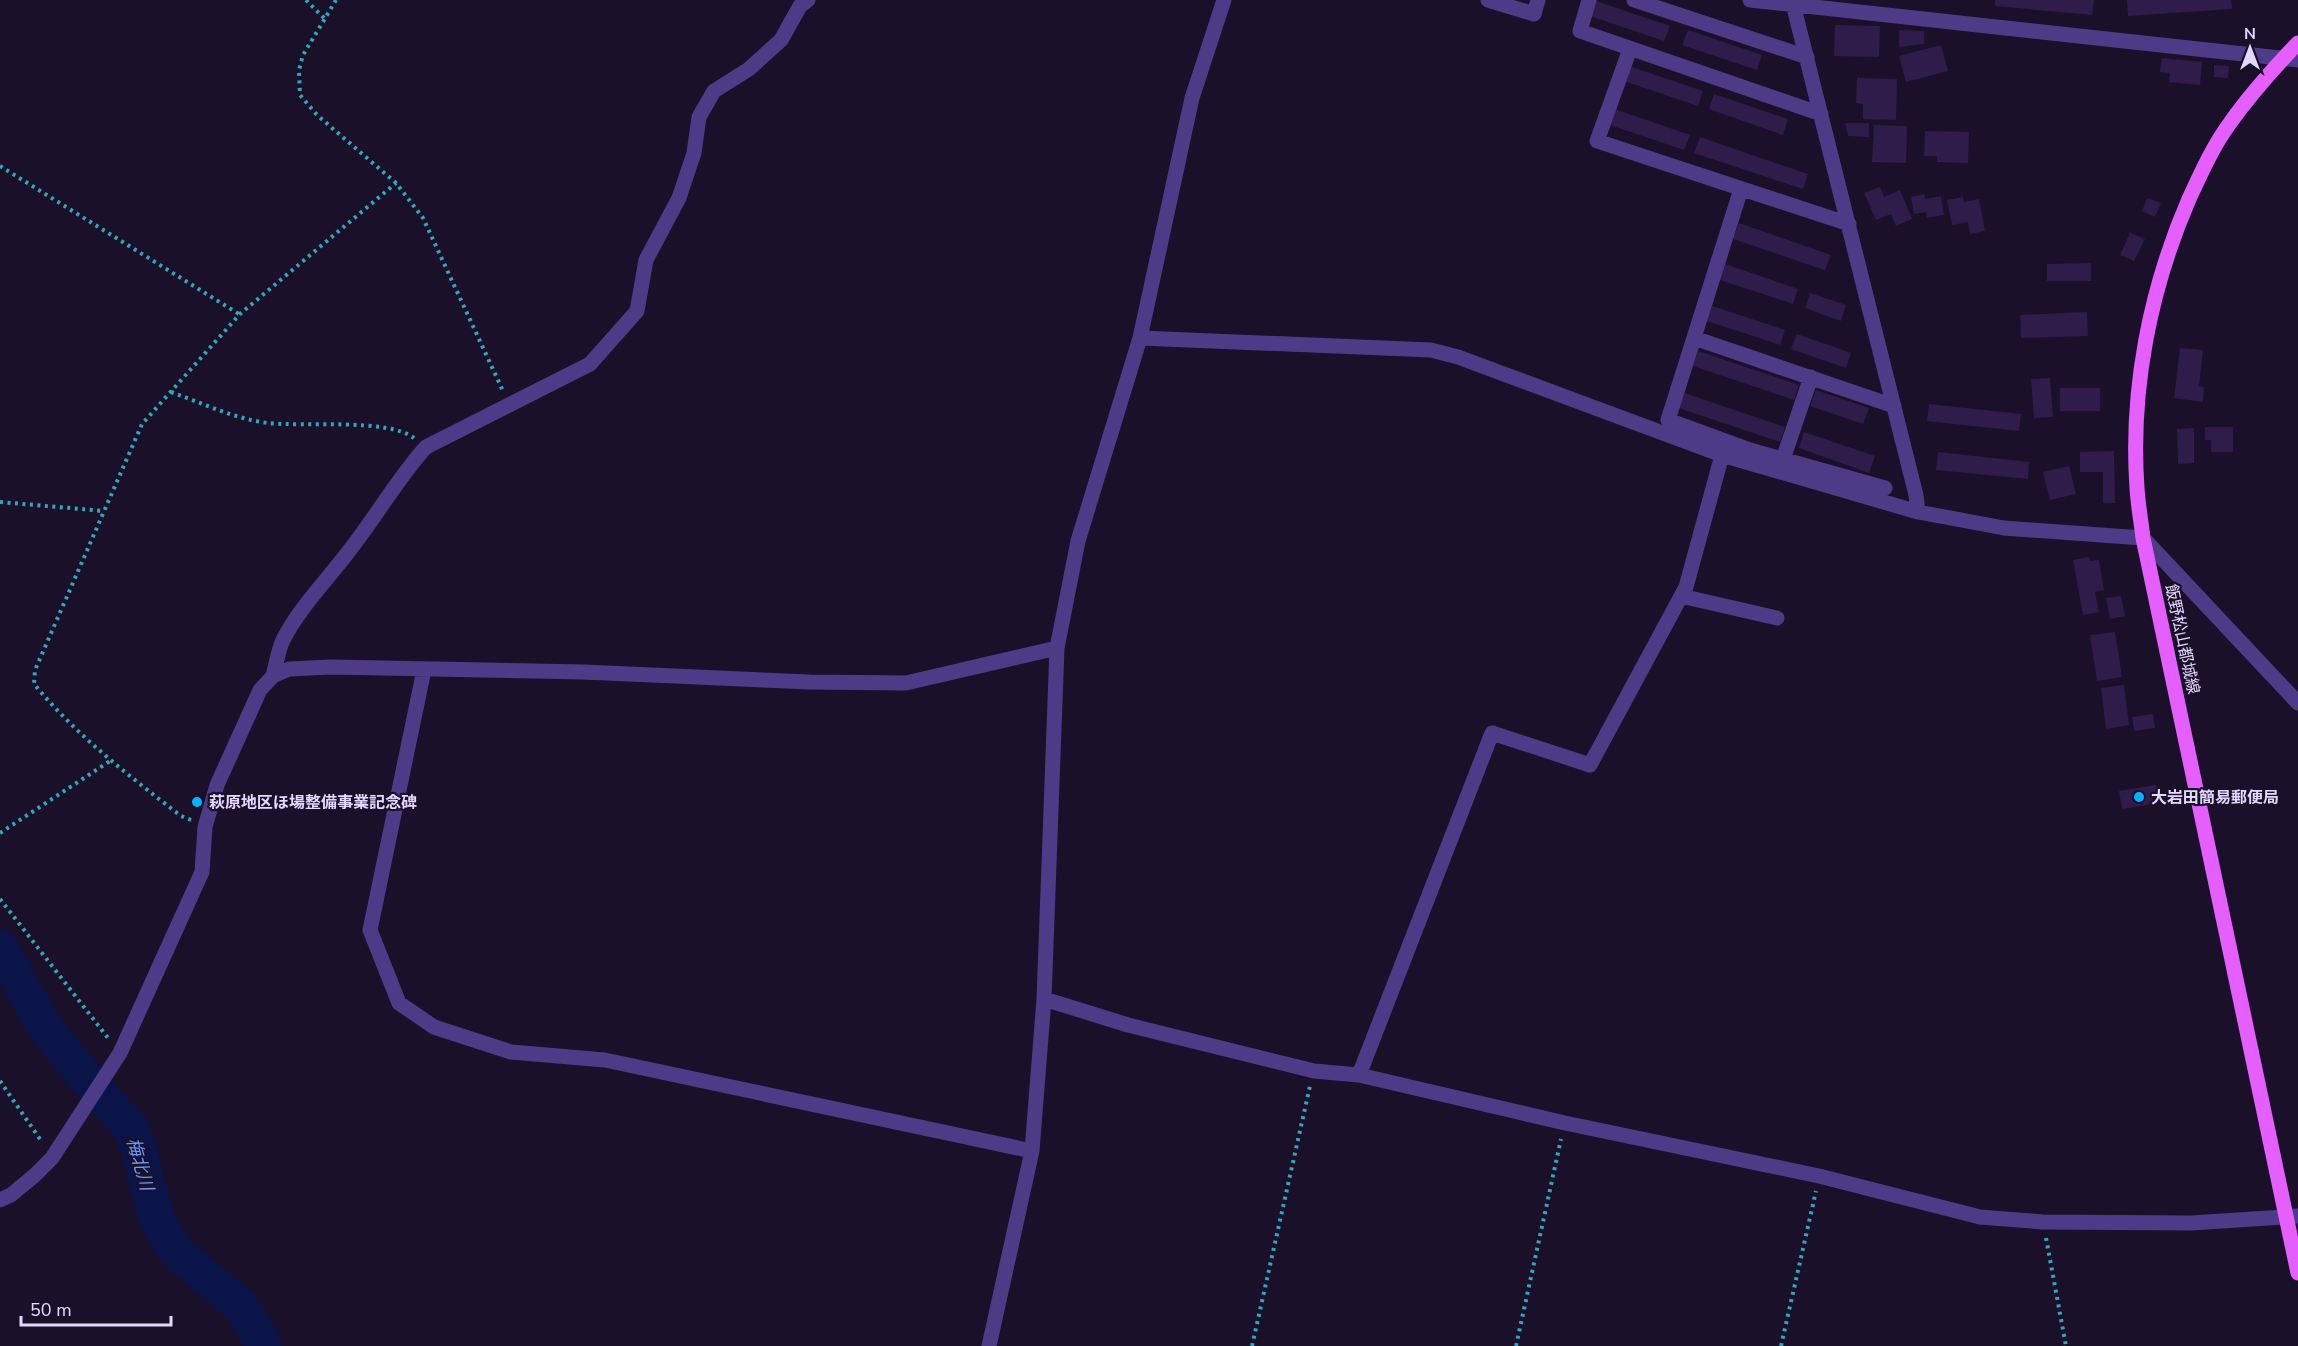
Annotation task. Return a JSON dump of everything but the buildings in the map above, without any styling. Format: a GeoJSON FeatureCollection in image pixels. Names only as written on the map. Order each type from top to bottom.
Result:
{"type":"FeatureCollection","features":[{"type":"Feature","properties":{"kind":"main road","name":"飯野松山都城線"},"geometry":{"type":"LineString","coordinates":[[2298,43],[2229,123],[2204,166],[2177,227],[2162,274],[2145,347],[2136,425],[2137,488],[2143,538],[2292,1217],[2298,1273]]}},
{"type":"Feature","properties":{"kind":"street"},"geometry":{"type":"LineString","coordinates":[[273,676],[282,642],[319,586],[349,551],[411,464],[426,447],[590,364],[637,311],[646,260],[679,198],[694,153],[699,117],[714,91],[749,69],[781,40],[800,6],[808,0]]}},
{"type":"Feature","properties":{"kind":"street"},"geometry":{"type":"LineString","coordinates":[[989,1346],[1032,1151],[1044,999],[1057,648],[1078,541],[1140,338],[1192,98],[1224,0]]}},
{"type":"Feature","properties":{"kind":"street"},"geometry":{"type":"LineString","coordinates":[[1488,0],[1534,14],[1538,0]]}},
{"type":"Feature","properties":{"kind":"street"},"geometry":{"type":"LineString","coordinates":[[1589,0],[1580,32],[1821,114]]}},
{"type":"Feature","properties":{"kind":"street"},"geometry":{"type":"LineString","coordinates":[[1634,0],[1807,57]]}},
{"type":"Feature","properties":{"kind":"street"},"geometry":{"type":"LineString","coordinates":[[1750,0],[1793,2],[2298,60]]}},
{"type":"Feature","properties":{"kind":"street"},"geometry":{"type":"LineString","coordinates":[[1793,2],[1894,406],[1918,512]]}},
{"type":"Feature","properties":{"kind":"street"},"geometry":{"type":"LineString","coordinates":[[1630,48],[1597,141],[1848,224]]}},
{"type":"Feature","properties":{"kind":"street"},"geometry":{"type":"LineString","coordinates":[[1741,189],[1668,420],[1750,450],[1885,488]]}},
{"type":"Feature","properties":{"kind":"street"},"geometry":{"type":"LineString","coordinates":[[1140,338],[1431,350],[1458,357],[1722,455],[1918,512],[2004,528],[2143,538],[2298,702]]}},
{"type":"Feature","properties":{"kind":"street"},"geometry":{"type":"LineString","coordinates":[[1694,338],[1894,406]]}},
{"type":"Feature","properties":{"kind":"street"},"geometry":{"type":"LineString","coordinates":[[1783,459],[1811,377]]}},
{"type":"Feature","properties":{"kind":"street"},"geometry":{"type":"LineString","coordinates":[[1359,1076],[1492,733],[1590,765],[1686,587],[1722,455]]}},
{"type":"Feature","properties":{"kind":"street"},"geometry":{"type":"LineString","coordinates":[[1681,596],[1778,618]]}},
{"type":"Feature","properties":{"kind":"street"},"geometry":{"type":"LineString","coordinates":[[0,1200],[35,1175],[52,1158],[120,1053],[202,872],[206,827],[217,785],[260,690],[273,676],[289,669],[331,668],[584,672],[809,682],[906,682],[1057,648]]}},
{"type":"Feature","properties":{"kind":"street"},"geometry":{"type":"LineString","coordinates":[[424,670],[370,930],[399,1003],[434,1027],[511,1052],[605,1060],[1032,1151]]}},
{"type":"Feature","properties":{"kind":"street"},"geometry":{"type":"LineString","coordinates":[[1044,999],[1128,1025],[1314,1071],[1359,1076],[1565,1123],[1819,1176],[1980,1217],[2043,1222],[2191,1223],[2292,1217]]}},
{"type":"Feature","properties":{"kind":"path"},"geometry":{"type":"LineString","coordinates":[[306,0],[324,18]]}},
{"type":"Feature","properties":{"kind":"path"},"geometry":{"type":"LineString","coordinates":[[336,0],[301,62],[298,70],[300,95],[317,115],[396,183],[423,218],[509,404]]}},
{"type":"Feature","properties":{"kind":"path"},"geometry":{"type":"LineString","coordinates":[[0,166],[240,314]]}},
{"type":"Feature","properties":{"kind":"path"},"geometry":{"type":"LineString","coordinates":[[206,827],[182,816],[110,761],[57,712],[34,684],[35,670],[142,424],[240,314],[396,183]]}},
{"type":"Feature","properties":{"kind":"path"},"geometry":{"type":"LineString","coordinates":[[171,392],[240,417],[268,423],[383,427],[407,432],[426,447]]}},
{"type":"Feature","properties":{"kind":"path"},"geometry":{"type":"LineString","coordinates":[[0,502],[104,511]]}},
{"type":"Feature","properties":{"kind":"path"},"geometry":{"type":"LineString","coordinates":[[0,833],[110,761]]}},
{"type":"Feature","properties":{"kind":"path"},"geometry":{"type":"LineString","coordinates":[[0,899],[120,1053]]}},
{"type":"Feature","properties":{"kind":"path"},"geometry":{"type":"LineString","coordinates":[[1252,1346],[1314,1071]]}},
{"type":"Feature","properties":{"kind":"path"},"geometry":{"type":"LineString","coordinates":[[0,1081],[52,1158]]}},
{"type":"Feature","properties":{"kind":"path"},"geometry":{"type":"LineString","coordinates":[[1516,1346],[1565,1123]]}},
{"type":"Feature","properties":{"kind":"path"},"geometry":{"type":"LineString","coordinates":[[1781,1346],[1819,1176]]}},
{"type":"Feature","properties":{"kind":"path"},"geometry":{"type":"LineString","coordinates":[[2043,1222],[2066,1346]]}},
{"type":"Feature","properties":{"kind":"waterway","name":"梅北川"},"geometry":{"type":"LineString","coordinates":[[0,947],[45,1027],[79,1070],[130,1127],[139,1150],[156,1217],[171,1244],[182,1257],[241,1306],[263,1346]]}},
{"type":"Feature","properties":{"kind":"place","name":"大岩田簡易郵便局"},"geometry":{"type":"Point","coordinates":[2139,797]}},
{"type":"Feature","properties":{"kind":"place","name":"萩原地区ほ場整備事業記念碑"},"geometry":{"type":"Point","coordinates":[197,802]}}]}
